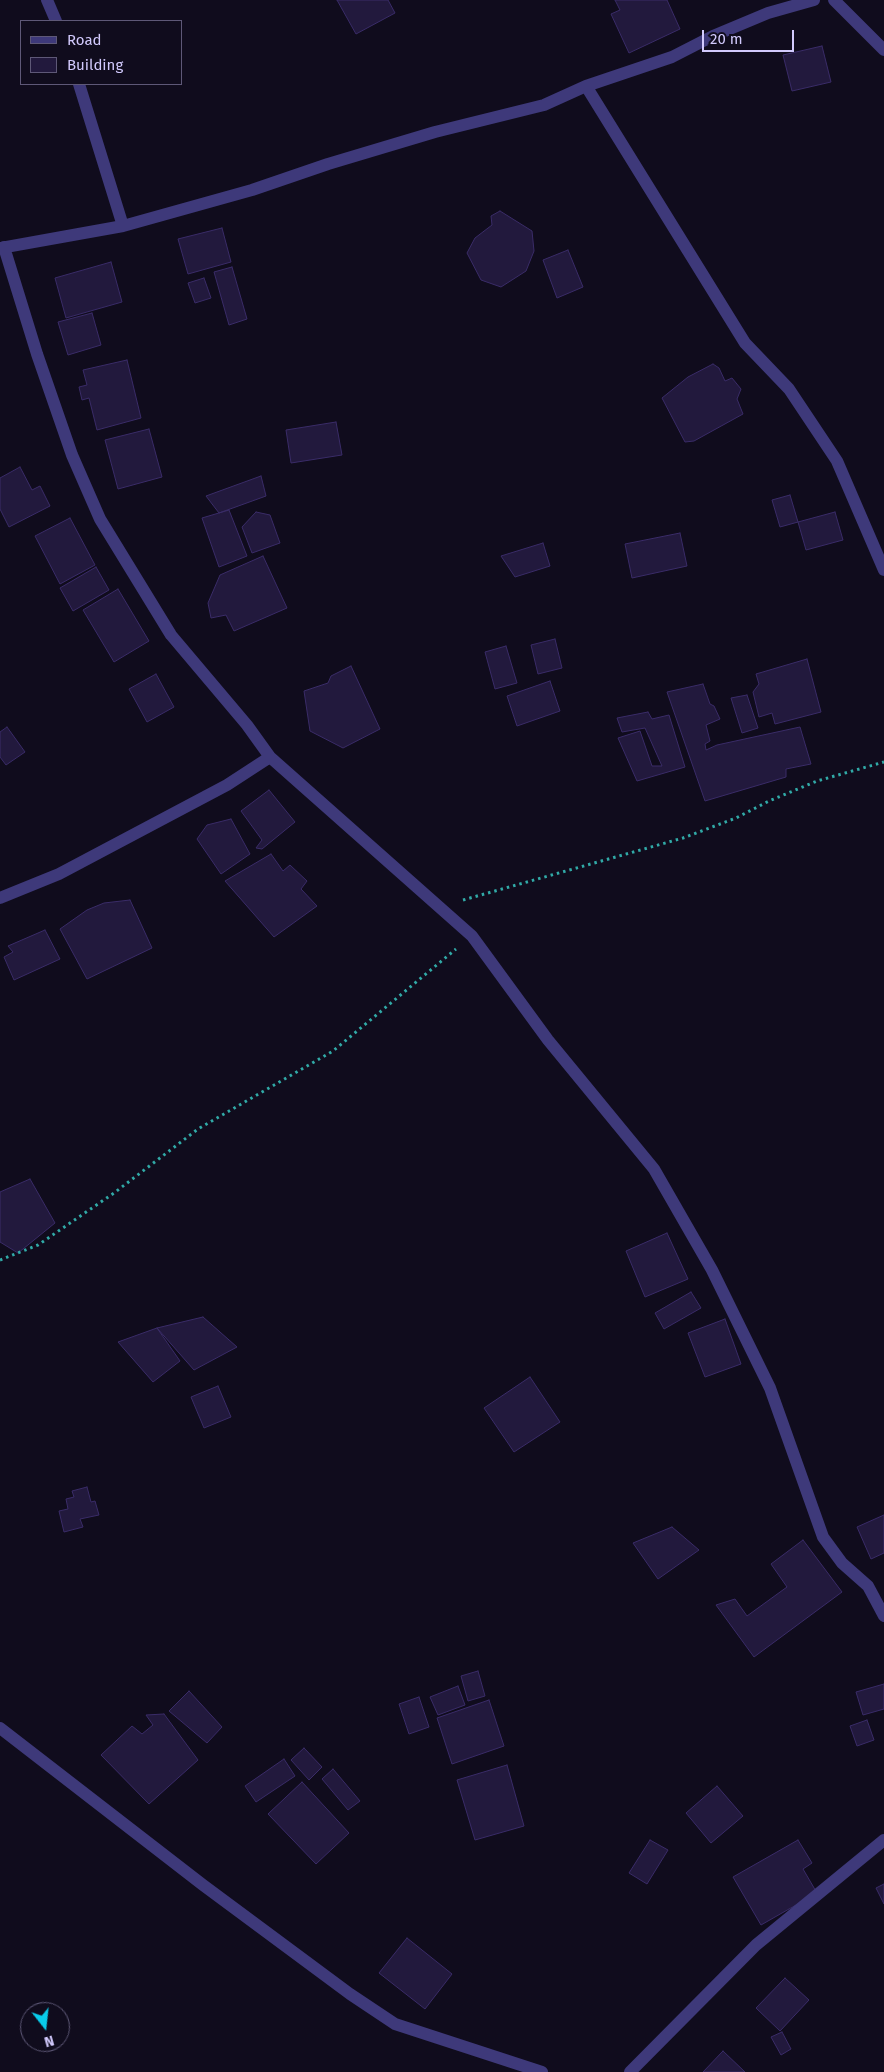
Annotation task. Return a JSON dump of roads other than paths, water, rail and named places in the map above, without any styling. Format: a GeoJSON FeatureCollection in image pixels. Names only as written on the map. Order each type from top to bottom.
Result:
{"type":"FeatureCollection","features":[{"type":"Feature","properties":{"kind":"street"},"geometry":{"type":"LineString","coordinates":[[47,0],[56,20]]}},
{"type":"Feature","properties":{"kind":"street"},"geometry":{"type":"LineString","coordinates":[[814,0],[768,13],[713,36],[672,57],[586,86],[544,105],[435,132],[328,164],[252,190],[123,226],[2,248],[72,455],[100,519],[171,634],[247,725],[270,756],[472,936],[548,1040],[654,1169],[712,1270],[770,1388],[823,1537],[842,1563],[868,1586],[884,1616]]}},
{"type":"Feature","properties":{"kind":"street"},"geometry":{"type":"LineString","coordinates":[[834,0],[884,50]]}},
{"type":"Feature","properties":{"kind":"street"},"geometry":{"type":"LineString","coordinates":[[79,85],[123,226]]}},
{"type":"Feature","properties":{"kind":"street"},"geometry":{"type":"LineString","coordinates":[[586,86],[745,343],[790,389],[837,461],[884,570]]}},
{"type":"Feature","properties":{"kind":"street"},"geometry":{"type":"LineString","coordinates":[[0,898],[58,874],[227,785],[270,756]]}},
{"type":"Feature","properties":{"kind":"street"},"geometry":{"type":"LineString","coordinates":[[0,1728],[203,1885],[350,1994],[395,2024],[542,2072]]}},
{"type":"Feature","properties":{"kind":"street"},"geometry":{"type":"LineString","coordinates":[[630,2072],[756,1946],[884,1840]]}}]}
